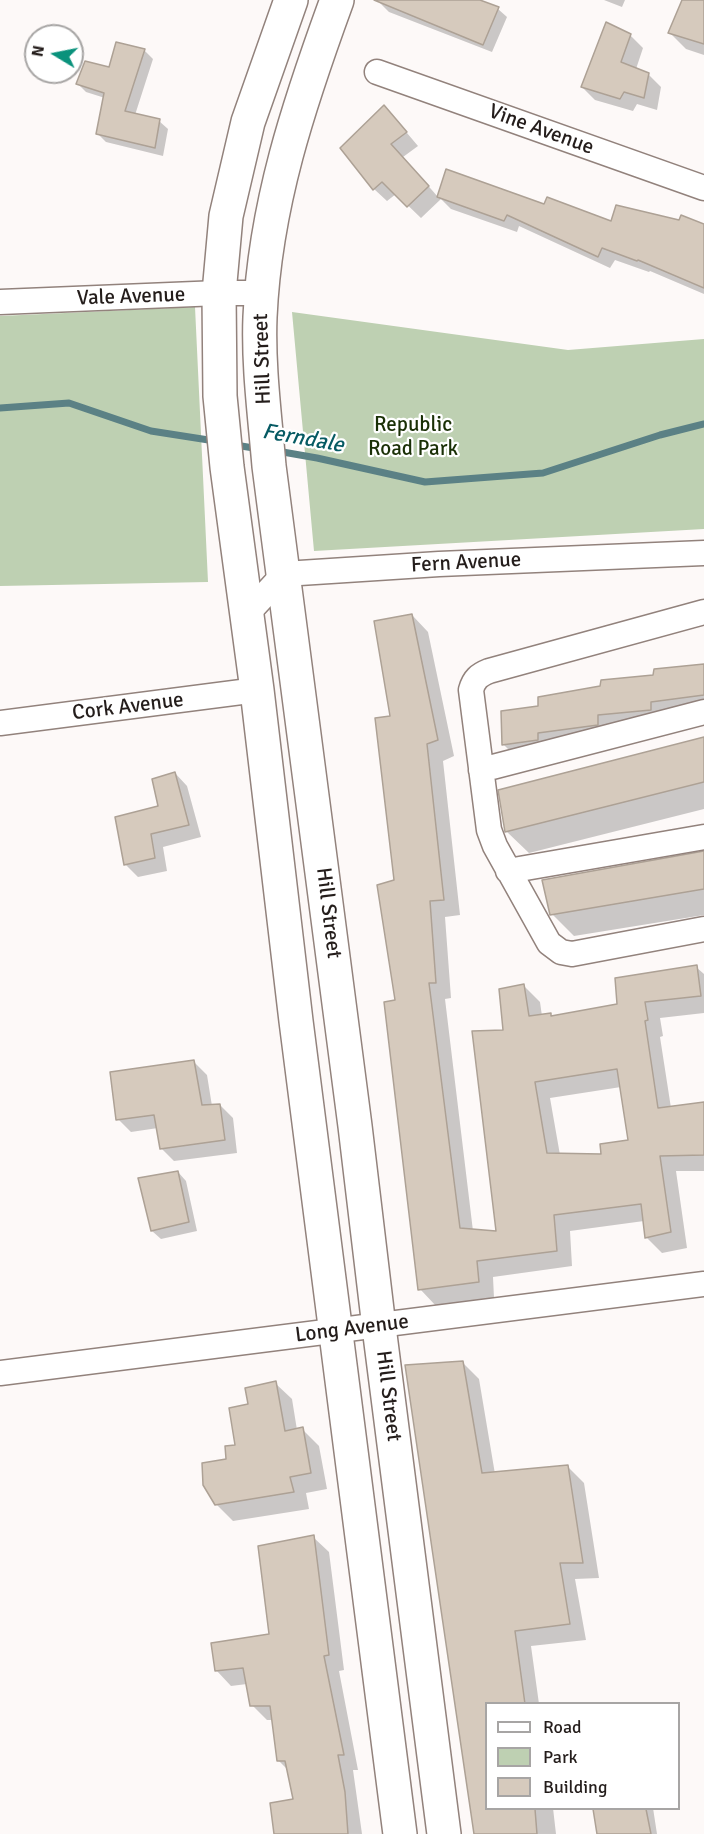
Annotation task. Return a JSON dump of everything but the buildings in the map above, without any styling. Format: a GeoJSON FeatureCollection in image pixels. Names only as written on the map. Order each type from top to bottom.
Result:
{"type":"FeatureCollection","features":[{"type":"Feature","properties":{"kind":"main road","name":"Hill Street"},"geometry":{"type":"LineString","coordinates":[[291,0],[248,122],[226,216],[219,293],[220,396],[227,467],[400,1834]]}},
{"type":"Feature","properties":{"kind":"main road","name":"Hill Street"},"geometry":{"type":"LineString","coordinates":[[336,0],[290,136],[278,182],[262,293],[260,342],[262,391],[269,466],[357,1138],[444,1834]]}},
{"type":"Feature","properties":{"kind":"street","name":"Vine Avenue"},"geometry":{"type":"LineString","coordinates":[[377,72],[704,188]]}},
{"type":"Feature","properties":{"kind":"street","name":"Vale Avenue"},"geometry":{"type":"LineString","coordinates":[[0,302],[262,293]]}},
{"type":"Feature","properties":{"kind":"street","name":"Fern Avenue"},"geometry":{"type":"LineString","coordinates":[[284,574],[704,553]]}},
{"type":"Feature","properties":{"kind":"street"},"geometry":{"type":"LineString","coordinates":[[246,615],[284,574]]}},
{"type":"Feature","properties":{"kind":"street"},"geometry":{"type":"LineString","coordinates":[[704,612],[489,671],[479,675],[473,682],[471,690],[489,830],[508,871],[549,943],[561,952],[572,954],[704,929]]}},
{"type":"Feature","properties":{"kind":"street","name":"Cork Avenue"},"geometry":{"type":"LineString","coordinates":[[0,723],[257,690]]}},
{"type":"Feature","properties":{"kind":"street"},"geometry":{"type":"LineString","coordinates":[[481,770],[704,712]]}},
{"type":"Feature","properties":{"kind":"street"},"geometry":{"type":"LineString","coordinates":[[508,871],[704,837]]}},
{"type":"Feature","properties":{"kind":"street","name":"Long Avenue"},"geometry":{"type":"LineString","coordinates":[[0,1373],[379,1327],[704,1284]]}},
{"type":"Feature","properties":{"kind":"green space"},"geometry":{"type":"Polygon","coordinates":[[[195,307],[208,582],[0,586],[0,316],[195,307]]]}},
{"type":"Feature","properties":{"kind":"green space","name":"Republic Road Park"},"geometry":{"type":"Polygon","coordinates":[[[292,312],[568,350],[704,339],[704,529],[314,551],[292,312]]]}},
{"type":"Feature","properties":{"kind":"waterway","name":"Ferndale"},"geometry":{"type":"LineString","coordinates":[[0,408],[69,403],[151,431],[215,441]]}},
{"type":"Feature","properties":{"kind":"waterway","name":"Ferndale"},"geometry":{"type":"LineString","coordinates":[[277,451],[425,482],[543,473],[660,435],[704,424]]}},
{"type":"Feature","properties":{"kind":"waterway","name":"Ferndale"},"geometry":{"type":"LineString","coordinates":[[235,445],[260,449]]}}]}
